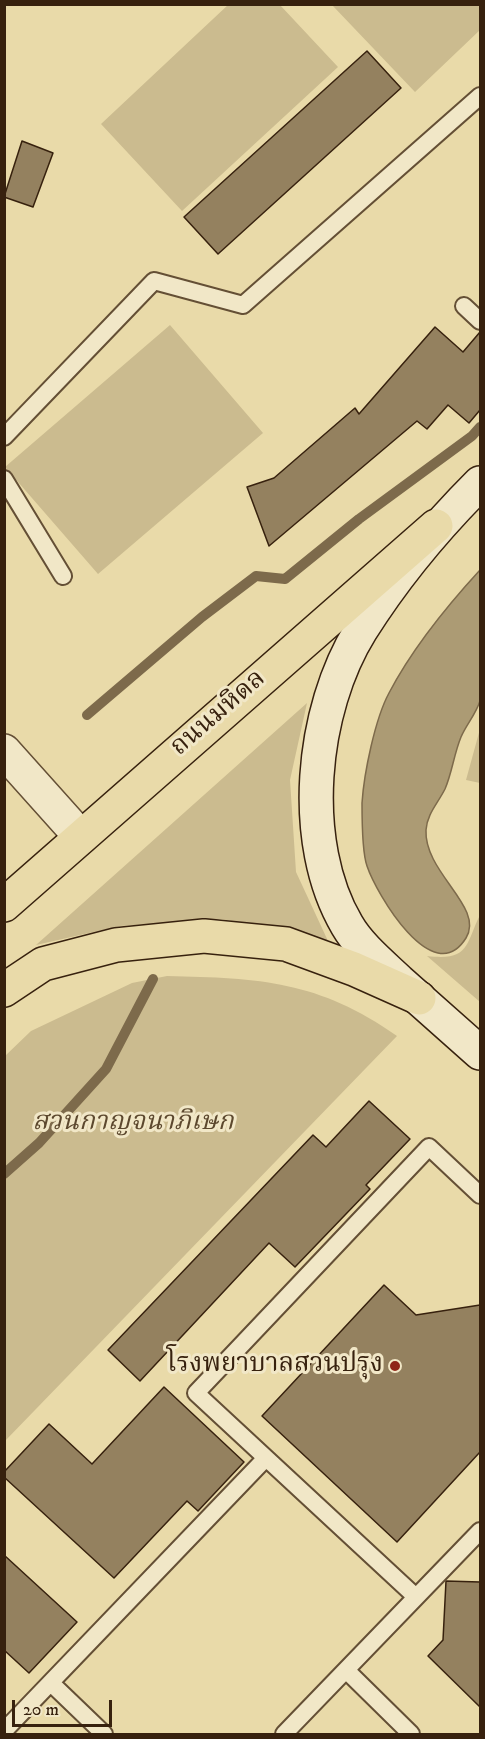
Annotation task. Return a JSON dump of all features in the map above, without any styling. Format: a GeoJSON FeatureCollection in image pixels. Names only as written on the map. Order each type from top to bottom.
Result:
{"type":"FeatureCollection","features":[{"type":"Feature","properties":{"kind":"main road"},"geometry":{"type":"LineString","coordinates":[[480,483],[436,526],[360,631],[342,670],[330,706],[318,757],[314,802],[319,847],[328,886],[347,926],[375,958],[480,1053]]}},
{"type":"Feature","properties":{"kind":"main road","name":"ถนนมหิดล"},"geometry":{"type":"LineString","coordinates":[[9,901],[436,526]]}},
{"type":"Feature","properties":{"kind":"main road"},"geometry":{"type":"LineString","coordinates":[[4,751],[81,837]]}},
{"type":"Feature","properties":{"kind":"main road"},"geometry":{"type":"LineString","coordinates":[[4,990],[43,964],[116,945],[215,937],[286,944],[354,969],[419,999]]}},
{"type":"Feature","properties":{"kind":"lane"},"geometry":{"type":"LineString","coordinates":[[4,437],[154,280],[243,305],[480,96]]}},
{"type":"Feature","properties":{"kind":"lane"},"geometry":{"type":"LineString","coordinates":[[464,306],[480,321]]}},
{"type":"Feature","properties":{"kind":"lane"},"geometry":{"type":"LineString","coordinates":[[4,479],[63,576]]}},
{"type":"Feature","properties":{"kind":"lane"},"geometry":{"type":"LineString","coordinates":[[416,1597],[196,1393],[429,1147],[480,1195]]}},
{"type":"Feature","properties":{"kind":"lane"},"geometry":{"type":"LineString","coordinates":[[4,1731],[52,1684],[265,1459]]}},
{"type":"Feature","properties":{"kind":"lane"},"geometry":{"type":"LineString","coordinates":[[284,1734],[480,1531]]}},
{"type":"Feature","properties":{"kind":"lane"},"geometry":{"type":"LineString","coordinates":[[346,1670],[411,1734]]}},
{"type":"Feature","properties":{"kind":"lane"},"geometry":{"type":"LineString","coordinates":[[52,1684],[104,1734]]}},
{"type":"Feature","properties":{"kind":"green space"},"geometry":{"type":"Polygon","coordinates":[[[229,4],[280,5],[338,67],[182,211],[101,124],[229,4]]]}},
{"type":"Feature","properties":{"kind":"green space"},"geometry":{"type":"Polygon","coordinates":[[[332,5],[480,5],[480,30],[415,92],[332,5]]]}},
{"type":"Feature","properties":{"kind":"green space"},"geometry":{"type":"Polygon","coordinates":[[[170,325],[263,433],[98,574],[5,467],[170,325]]]}},
{"type":"Feature","properties":{"kind":"green space"},"geometry":{"type":"Polygon","coordinates":[[[307,703],[290,780],[296,872],[328,941],[222,919],[120,926],[36,945],[307,703]]]}},
{"type":"Feature","properties":{"kind":"green space"},"geometry":{"type":"Polygon","coordinates":[[[480,729],[480,783],[466,780],[480,729]]]}},
{"type":"Feature","properties":{"kind":"green space"},"geometry":{"type":"Polygon","coordinates":[[[480,915],[480,1002],[427,956],[441,957],[459,953],[468,942],[480,915]]]}},
{"type":"Feature","properties":{"kind":"green space","name":"สวนกาญจนาภิเษก"},"geometry":{"type":"Polygon","coordinates":[[[167,976],[231,978],[288,986],[341,1004],[397,1036],[5,1441],[5,1056],[31,1031],[132,983],[167,976]]]}},
{"type":"Feature","properties":{"kind":"shaded area"},"geometry":{"type":"Polygon","coordinates":[[[480,570],[481,697],[461,737],[447,783],[431,814],[426,830],[428,846],[434,861],[461,902],[470,926],[466,938],[453,951],[438,953],[423,946],[408,932],[394,915],[372,879],[364,852],[363,791],[375,731],[389,693],[408,660],[430,629],[480,570]]]}},
{"type":"Feature","properties":{"kind":"building"},"geometry":{"type":"Polygon","coordinates":[[[367,51],[401,88],[218,254],[184,217],[367,51]]]}},
{"type":"Feature","properties":{"kind":"building"},"geometry":{"type":"Polygon","coordinates":[[[22,141],[53,153],[33,207],[4,197],[22,141]]]}},
{"type":"Feature","properties":{"kind":"building"},"geometry":{"type":"Polygon","coordinates":[[[435,327],[463,352],[480,332],[480,410],[469,423],[448,405],[427,429],[417,421],[269,546],[247,487],[274,478],[355,408],[359,414],[435,327]]]}},
{"type":"Feature","properties":{"kind":"building"},"geometry":{"type":"Polygon","coordinates":[[[369,1101],[410,1139],[366,1185],[370,1189],[295,1267],[269,1243],[140,1381],[108,1350],[313,1135],[326,1147],[369,1101]]]}},
{"type":"Feature","properties":{"kind":"building","name":"โรงพยาบาลสวนปรุง"},"geometry":{"type":"Polygon","coordinates":[[[384,1285],[416,1315],[480,1305],[480,1452],[397,1542],[262,1416],[384,1285]]]}},
{"type":"Feature","properties":{"kind":"building"},"geometry":{"type":"Polygon","coordinates":[[[164,1387],[244,1462],[198,1511],[187,1501],[114,1578],[4,1477],[4,1472],[49,1424],[92,1464],[164,1387]]]}},
{"type":"Feature","properties":{"kind":"building"},"geometry":{"type":"Polygon","coordinates":[[[4,1555],[77,1622],[29,1673],[4,1650],[4,1555]]]}},
{"type":"Feature","properties":{"kind":"building"},"geometry":{"type":"Polygon","coordinates":[[[446,1581],[480,1582],[480,1707],[428,1656],[443,1640],[446,1581]]]}},
{"type":"Feature","properties":{"kind":"waterway"},"geometry":{"type":"LineString","coordinates":[[87,715],[202,617],[256,576],[285,579],[359,519],[472,436],[480,427]]}},
{"type":"Feature","properties":{"kind":"waterway"},"geometry":{"type":"LineString","coordinates":[[4,1174],[39,1143],[106,1069],[153,979]]}},
{"type":"Feature","properties":{"kind":"place","name":"โรงพยาบาลสวนปรุง"},"geometry":{"type":"Point","coordinates":[395,1366]}}]}
